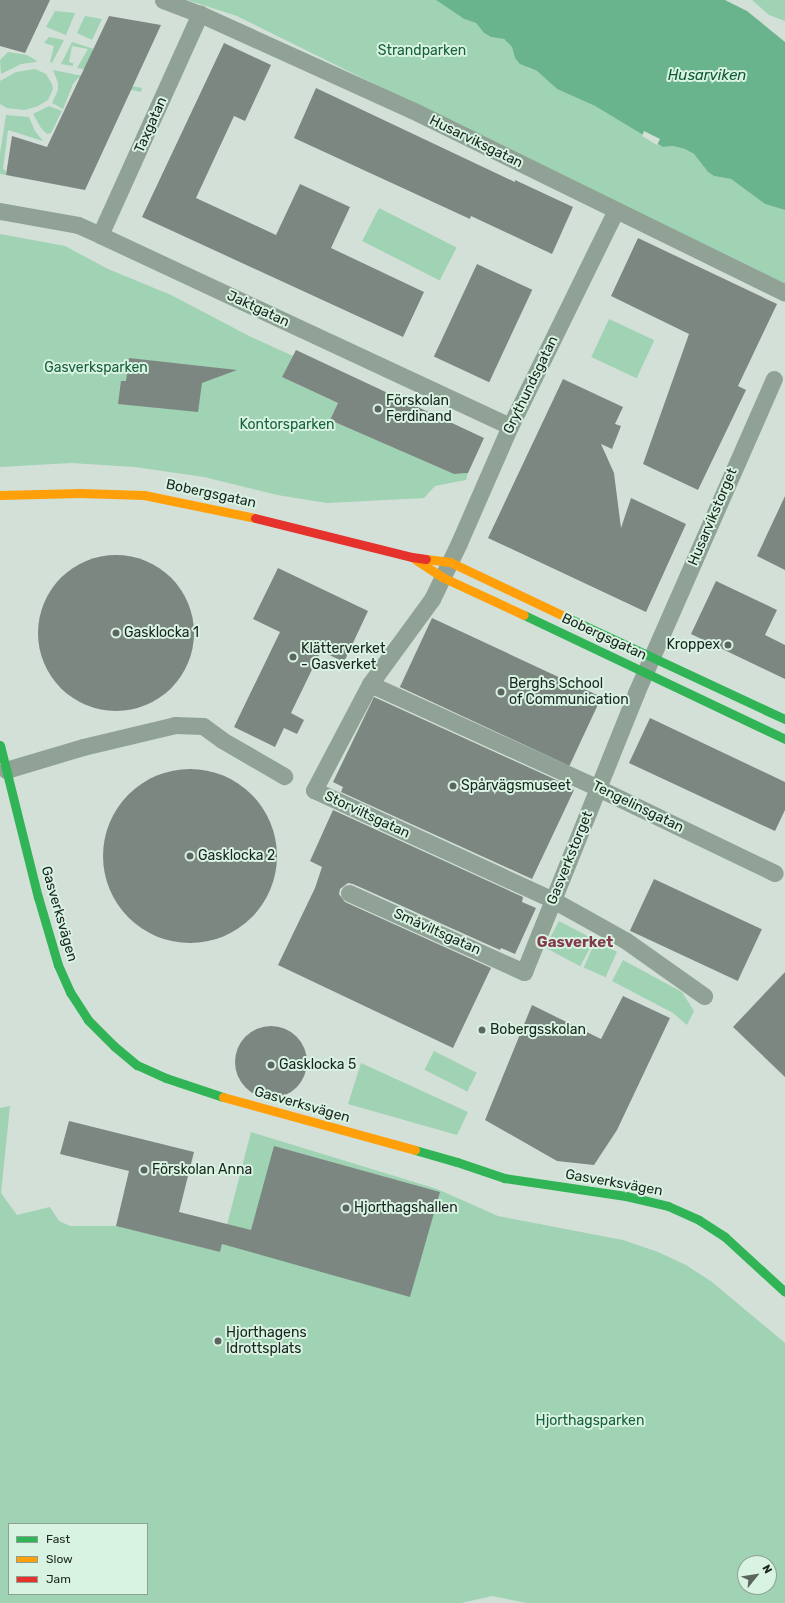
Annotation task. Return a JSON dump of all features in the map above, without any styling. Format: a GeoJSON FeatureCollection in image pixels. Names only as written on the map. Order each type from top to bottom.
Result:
{"type":"FeatureCollection","features":[{"type":"Feature","properties":{"kind":"street","name":"Husarviksgatan"},"geometry":{"type":"LineString","coordinates":[[163,0],[200,14],[412,110],[785,293]]}},
{"type":"Feature","properties":{"kind":"street","name":"Taxgatan"},"geometry":{"type":"LineString","coordinates":[[100,235],[200,14]]}},
{"type":"Feature","properties":{"kind":"street","name":"Grythundsgatan"},"geometry":{"type":"LineString","coordinates":[[450,562],[510,426],[616,210]]}},
{"type":"Feature","properties":{"kind":"street","name":"Jaktgatan"},"geometry":{"type":"LineString","coordinates":[[0,211],[78,226],[100,235],[510,426]]}},
{"type":"Feature","properties":{"kind":"street","name":"Husarvikstorget"},"geometry":{"type":"LineString","coordinates":[[650,664],[714,513],[774,379]]}},
{"type":"Feature","properties":{"kind":"street","name":"Bobergsgatan"},"geometry":{"type":"LineString","coordinates":[[0,495],[80,493],[144,495],[240,514],[412,557],[450,562],[650,664],[785,739]]}},
{"type":"Feature","properties":{"kind":"street","name":"Bobergsgatan"},"geometry":{"type":"LineString","coordinates":[[412,557],[442,577],[785,719]]}},
{"type":"Feature","properties":{"kind":"street","name":"Storviltsgatan"},"geometry":{"type":"LineString","coordinates":[[450,562],[432,599],[370,684],[314,790],[553,900]]}},
{"type":"Feature","properties":{"kind":"street","name":"Gasverkstorget"},"geometry":{"type":"LineString","coordinates":[[524,972],[650,664]]}},
{"type":"Feature","properties":{"kind":"street","name":"Tengelinsgatan"},"geometry":{"type":"LineString","coordinates":[[370,684],[598,788],[775,873]]}},
{"type":"Feature","properties":{"kind":"street"},"geometry":{"type":"LineString","coordinates":[[6,770],[82,747],[175,725],[203,726],[222,740],[284,776]]}},
{"type":"Feature","properties":{"kind":"street","name":"Gasverksvägen"},"geometry":{"type":"LineString","coordinates":[[0,745],[38,897],[58,965],[70,992],[88,1020],[114,1046],[137,1065],[166,1078],[234,1101],[457,1162],[504,1178],[626,1196],[668,1206],[699,1220],[726,1237],[785,1292]]}},
{"type":"Feature","properties":{"kind":"street","name":"Småviltsgatan"},"geometry":{"type":"LineString","coordinates":[[349,893],[524,972]]}},
{"type":"Feature","properties":{"kind":"street"},"geometry":{"type":"LineString","coordinates":[[553,900],[624,940],[704,996]]}},
{"type":"Feature","properties":{"kind":"green space","name":"Strandparken"},"geometry":{"type":"Polygon","coordinates":[[[187,0],[436,0],[464,19],[476,23],[484,33],[491,37],[504,39],[512,47],[515,58],[530,69],[537,71],[557,89],[595,106],[663,147],[673,146],[685,149],[694,154],[708,172],[714,176],[731,179],[765,204],[785,210],[785,287],[237,16],[187,0]]]}},
{"type":"Feature","properties":{"kind":"green space"},"geometry":{"type":"Polygon","coordinates":[[[752,0],[785,0],[785,21],[769,15],[752,0]]]}},
{"type":"Feature","properties":{"kind":"green space"},"geometry":{"type":"Polygon","coordinates":[[[55,11],[75,13],[66,35],[46,27],[55,11]]]}},
{"type":"Feature","properties":{"kind":"green space"},"geometry":{"type":"Polygon","coordinates":[[[85,16],[102,19],[92,40],[77,33],[85,16]]]}},
{"type":"Feature","properties":{"kind":"green space"},"geometry":{"type":"Polygon","coordinates":[[[49,37],[64,40],[52,63],[50,62],[54,46],[44,43],[49,37]]]}},
{"type":"Feature","properties":{"kind":"green space"},"geometry":{"type":"Polygon","coordinates":[[[72,42],[94,49],[88,70],[77,68],[88,49],[72,46],[69,62],[73,63],[73,66],[61,64],[72,42]]]}},
{"type":"Feature","properties":{"kind":"green space"},"geometry":{"type":"Polygon","coordinates":[[[8,52],[27,55],[37,61],[21,64],[1,74],[0,60],[8,52]]]}},
{"type":"Feature","properties":{"kind":"green space"},"geometry":{"type":"Polygon","coordinates":[[[35,69],[46,74],[52,84],[53,89],[48,100],[38,106],[25,110],[7,108],[0,104],[0,81],[16,72],[35,69]]]}},
{"type":"Feature","properties":{"kind":"green space"},"geometry":{"type":"Polygon","coordinates":[[[53,70],[142,88],[141,92],[78,78],[73,84],[63,109],[52,103],[58,90],[58,83],[53,70]]]}},
{"type":"Feature","properties":{"kind":"green space"},"geometry":{"type":"Polygon","coordinates":[[[49,106],[62,111],[51,133],[47,134],[41,128],[33,114],[49,106]]]}},
{"type":"Feature","properties":{"kind":"green space"},"geometry":{"type":"Polygon","coordinates":[[[6,115],[29,117],[35,131],[43,141],[8,130],[3,169],[6,171],[6,175],[0,174],[0,154],[6,115]]]}},
{"type":"Feature","properties":{"kind":"green space"},"geometry":{"type":"Polygon","coordinates":[[[379,208],[457,247],[440,280],[362,241],[379,208]]]}},
{"type":"Feature","properties":{"kind":"green space","name":"Gasverksparken"},"geometry":{"type":"Polygon","coordinates":[[[0,234],[65,246],[108,269],[171,295],[251,337],[293,356],[282,377],[338,403],[330,420],[454,474],[468,473],[466,480],[435,486],[424,498],[327,503],[277,495],[204,477],[135,467],[71,463],[0,467],[0,234]]]}},
{"type":"Feature","properties":{"kind":"green space"},"geometry":{"type":"Polygon","coordinates":[[[609,319],[654,340],[637,378],[591,357],[609,319]]]}},
{"type":"Feature","properties":{"kind":"green space"},"geometry":{"type":"Polygon","coordinates":[[[559,921],[594,940],[580,966],[545,947],[559,921]]]}},
{"type":"Feature","properties":{"kind":"green space"},"geometry":{"type":"Polygon","coordinates":[[[595,942],[617,952],[606,977],[584,968],[595,942]]]}},
{"type":"Feature","properties":{"kind":"green space"},"geometry":{"type":"Polygon","coordinates":[[[623,960],[682,992],[694,1011],[687,1025],[673,1013],[612,981],[623,960]]]}},
{"type":"Feature","properties":{"kind":"green space"},"geometry":{"type":"Polygon","coordinates":[[[434,1051],[477,1073],[467,1092],[424,1070],[434,1051]]]}},
{"type":"Feature","properties":{"kind":"green space"},"geometry":{"type":"Polygon","coordinates":[[[361,1063],[468,1112],[457,1135],[348,1104],[361,1063]]]}},
{"type":"Feature","properties":{"kind":"green space","name":"Hjorthagsparken"},"geometry":{"type":"Polygon","coordinates":[[[10,1106],[1,1193],[17,1215],[50,1207],[59,1221],[70,1226],[116,1226],[220,1252],[251,1132],[437,1189],[498,1216],[623,1240],[658,1252],[686,1265],[712,1282],[785,1343],[785,1603],[527,1603],[492,1596],[461,1603],[0,1603],[0,1108],[10,1106]]]}},
{"type":"Feature","properties":{"kind":"water","name":"Husarviken"},"geometry":{"type":"Polygon","coordinates":[[[436,0],[725,0],[747,11],[785,42],[785,210],[765,204],[731,179],[714,176],[708,172],[694,154],[685,149],[673,146],[663,147],[595,106],[557,89],[537,71],[520,64],[515,58],[512,47],[504,39],[491,37],[484,33],[476,23],[464,19],[436,0]]]}},
{"type":"Feature","properties":{"kind":"pier"},"geometry":{"type":"Polygon","coordinates":[[[644,131],[660,139],[657,145],[642,136],[644,131]]]}},
{"type":"Feature","properties":{"kind":"building"},"geometry":{"type":"Polygon","coordinates":[[[0,0],[50,0],[25,53],[0,46],[0,0]]]}},
{"type":"Feature","properties":{"kind":"building"},"geometry":{"type":"Polygon","coordinates":[[[109,16],[161,25],[85,190],[6,175],[12,136],[47,147],[109,16]]]}},
{"type":"Feature","properties":{"kind":"building"},"geometry":{"type":"Polygon","coordinates":[[[224,43],[271,65],[245,121],[234,116],[196,198],[276,235],[300,184],[350,207],[331,248],[424,292],[403,337],[142,217],[224,43]]]}},
{"type":"Feature","properties":{"kind":"building"},"geometry":{"type":"Polygon","coordinates":[[[316,88],[515,182],[515,180],[573,207],[552,254],[471,216],[470,219],[294,138],[316,88]]]}},
{"type":"Feature","properties":{"kind":"building"},"geometry":{"type":"Polygon","coordinates":[[[638,238],[777,304],[738,386],[746,390],[698,490],[643,464],[689,334],[611,296],[638,238]]]}},
{"type":"Feature","properties":{"kind":"building"},"geometry":{"type":"Polygon","coordinates":[[[477,264],[532,290],[489,382],[434,356],[477,264]]]}},
{"type":"Feature","properties":{"kind":"building","name":"Förskolan Ferdinand"},"geometry":{"type":"Polygon","coordinates":[[[296,350],[484,438],[468,473],[454,474],[330,420],[338,403],[282,377],[296,350]]]}},
{"type":"Feature","properties":{"kind":"building"},"geometry":{"type":"Polygon","coordinates":[[[129,358],[237,370],[202,383],[198,412],[118,404],[121,381],[126,381],[129,358]]]}},
{"type":"Feature","properties":{"kind":"building"},"geometry":{"type":"Polygon","coordinates":[[[563,379],[623,407],[615,424],[621,426],[612,449],[601,444],[614,473],[621,528],[631,498],[686,524],[646,612],[488,538],[563,379]]]}},
{"type":"Feature","properties":{"kind":"building"},"geometry":{"type":"Polygon","coordinates":[[[785,496],[785,570],[757,556],[785,496]]]}},
{"type":"Feature","properties":{"kind":"building","name":"Gasklocka 1"},"geometry":{"type":"Polygon","coordinates":[[[108,555],[124,555],[139,558],[153,564],[166,573],[176,583],[185,596],[191,610],[194,633],[193,648],[185,670],[176,683],[166,693],[153,702],[139,708],[124,711],[108,711],[93,708],[79,702],[66,693],[56,683],[47,670],[41,656],[38,641],[38,625],[41,610],[47,596],[56,583],[66,573],[79,564],[93,558],[108,555]]]}},
{"type":"Feature","properties":{"kind":"building","name":"Klätterverket - Gasverket"},"geometry":{"type":"Polygon","coordinates":[[[278,568],[368,611],[344,662],[321,651],[291,713],[304,720],[297,734],[284,728],[275,747],[234,727],[280,632],[253,619],[278,568]]]}},
{"type":"Feature","properties":{"kind":"building"},"geometry":{"type":"Polygon","coordinates":[[[716,581],[777,610],[765,635],[785,645],[785,679],[691,634],[716,581]]]}},
{"type":"Feature","properties":{"kind":"building","name":"Berghs School of Communication"},"geometry":{"type":"Polygon","coordinates":[[[432,618],[601,697],[569,766],[400,687],[432,618]]]}},
{"type":"Feature","properties":{"kind":"building","name":"Spårvägsmuseet"},"geometry":{"type":"Polygon","coordinates":[[[374,697],[563,783],[574,790],[532,879],[341,792],[343,787],[333,782],[374,697]]]}},
{"type":"Feature","properties":{"kind":"building"},"geometry":{"type":"Polygon","coordinates":[[[650,718],[785,782],[785,810],[775,831],[629,763],[650,718]]]}},
{"type":"Feature","properties":{"kind":"building","name":"Gasklocka 2"},"geometry":{"type":"Polygon","coordinates":[[[190,769],[207,771],[223,776],[245,789],[257,801],[266,815],[273,831],[277,856],[275,873],[270,889],[257,911],[245,923],[231,932],[215,939],[190,943],[173,941],[157,936],[135,923],[123,911],[114,897],[107,881],[103,856],[105,839],[110,823],[123,801],[135,789],[149,780],[165,773],[190,769]]]}},
{"type":"Feature","properties":{"kind":"building"},"geometry":{"type":"Polygon","coordinates":[[[333,810],[523,897],[522,902],[536,908],[515,954],[501,948],[500,950],[353,884],[348,883],[340,889],[339,894],[345,902],[491,968],[453,1048],[278,965],[315,888],[322,867],[310,861],[333,810]]]}},
{"type":"Feature","properties":{"kind":"building"},"geometry":{"type":"Polygon","coordinates":[[[654,879],[762,929],[738,981],[630,931],[654,879]]]}},
{"type":"Feature","properties":{"kind":"building"},"geometry":{"type":"Polygon","coordinates":[[[785,972],[785,1077],[733,1027],[785,972]]]}},
{"type":"Feature","properties":{"kind":"building"},"geometry":{"type":"Polygon","coordinates":[[[623,996],[670,1018],[617,1130],[594,1165],[557,1161],[485,1120],[532,1005],[601,1039],[623,996]]]}},
{"type":"Feature","properties":{"kind":"building","name":"Gasklocka 5"},"geometry":{"type":"Polygon","coordinates":[[[271,1026],[291,1032],[301,1042],[307,1062],[301,1082],[291,1092],[271,1098],[251,1092],[241,1082],[235,1062],[241,1042],[251,1032],[271,1026]]]}},
{"type":"Feature","properties":{"kind":"building","name":"Hjorthagshallen"},"geometry":{"type":"Polygon","coordinates":[[[69,1121],[194,1152],[179,1212],[251,1230],[274,1146],[440,1192],[410,1297],[222,1244],[220,1252],[116,1226],[129,1171],[60,1154],[69,1121]]]}},
{"type":"Feature","properties":{"kind":"traffic: fast"},"geometry":{"type":"LineString","coordinates":[[524,615],[785,739]]}},
{"type":"Feature","properties":{"kind":"traffic: fast"},"geometry":{"type":"LineString","coordinates":[[566,617],[785,719]]}},
{"type":"Feature","properties":{"kind":"traffic: fast"},"geometry":{"type":"LineString","coordinates":[[0,745],[38,897],[58,965],[70,992],[88,1020],[114,1046],[137,1065],[166,1078],[223,1097]]}},
{"type":"Feature","properties":{"kind":"traffic: fast"},"geometry":{"type":"LineString","coordinates":[[415,1150],[504,1178],[626,1196],[668,1206],[699,1220],[725,1237],[785,1292]]}},
{"type":"Feature","properties":{"kind":"traffic: slow"},"geometry":{"type":"LineString","coordinates":[[0,495],[80,493],[144,495],[255,518]]}},
{"type":"Feature","properties":{"kind":"traffic: slow"},"geometry":{"type":"LineString","coordinates":[[426,559],[450,562],[566,617]]}},
{"type":"Feature","properties":{"kind":"traffic: slow"},"geometry":{"type":"LineString","coordinates":[[416,560],[442,577],[524,615]]}},
{"type":"Feature","properties":{"kind":"traffic: slow"},"geometry":{"type":"LineString","coordinates":[[223,1097],[415,1150]]}},
{"type":"Feature","properties":{"kind":"traffic: jam"},"geometry":{"type":"LineString","coordinates":[[255,518],[412,557],[426,559]]}},
{"type":"Feature","properties":{"kind":"place","name":"Förskolan Ferdinand"},"geometry":{"type":"Point","coordinates":[378,409]}},
{"type":"Feature","properties":{"kind":"place","name":"Gasklocka 1"},"geometry":{"type":"Point","coordinates":[116,633]}},
{"type":"Feature","properties":{"kind":"place","name":"Kroppex"},"geometry":{"type":"Point","coordinates":[728,645]}},
{"type":"Feature","properties":{"kind":"place","name":"Klätterverket - Gasverket"},"geometry":{"type":"Point","coordinates":[293,657]}},
{"type":"Feature","properties":{"kind":"place","name":"Berghs School of Communication"},"geometry":{"type":"Point","coordinates":[501,692]}},
{"type":"Feature","properties":{"kind":"place","name":"Spårvägsmuseet"},"geometry":{"type":"Point","coordinates":[453,786]}},
{"type":"Feature","properties":{"kind":"place","name":"Gasklocka 2"},"geometry":{"type":"Point","coordinates":[190,856]}},
{"type":"Feature","properties":{"kind":"place","name":"Bobergsskolan"},"geometry":{"type":"Point","coordinates":[482,1030]}},
{"type":"Feature","properties":{"kind":"place","name":"Gasklocka 5"},"geometry":{"type":"Point","coordinates":[271,1065]}},
{"type":"Feature","properties":{"kind":"place","name":"Förskolan Anna"},"geometry":{"type":"Point","coordinates":[144,1170]}},
{"type":"Feature","properties":{"kind":"place","name":"Hjorthagshallen"},"geometry":{"type":"Point","coordinates":[346,1208]}},
{"type":"Feature","properties":{"kind":"place","name":"Hjorthagens Idrottsplats"},"geometry":{"type":"Point","coordinates":[218,1341]}},
{"type":"Feature","properties":{"kind":"district","name":"Gasverket"},"geometry":{"type":"Point","coordinates":[575,943]}},
{"type":"Feature","properties":{"kind":"park label","name":"Kontorsparken"},"geometry":{"type":"Point","coordinates":[287,425]}}]}
